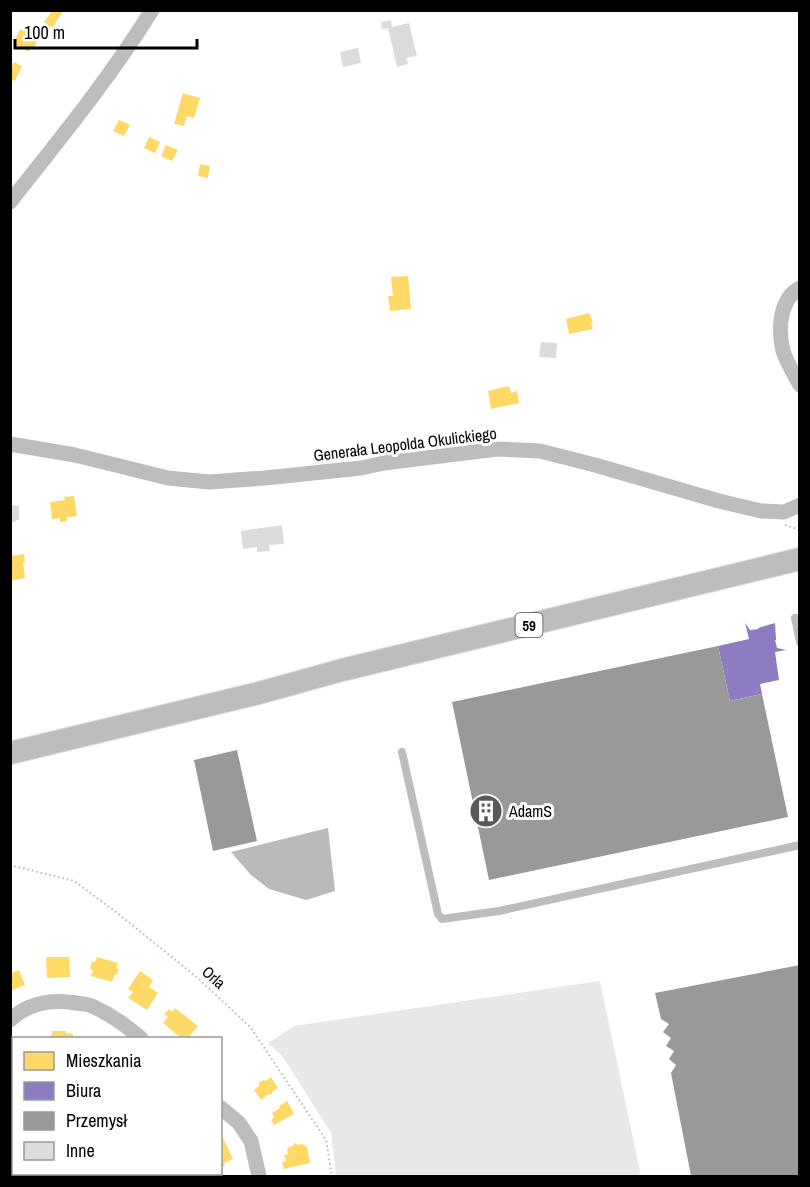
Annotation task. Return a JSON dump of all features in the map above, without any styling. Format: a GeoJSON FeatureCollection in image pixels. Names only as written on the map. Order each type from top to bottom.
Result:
{"type":"FeatureCollection","features":[{"type":"Feature","properties":{"kind":"main road","name":"59"},"geometry":{"type":"LineString","coordinates":[[10,753],[800,559]]}},
{"type":"Feature","properties":{"kind":"main road","name":"59"},"geometry":{"type":"LineString","coordinates":[[259,693],[344,684],[800,573]]}},
{"type":"Feature","properties":{"kind":"street"},"geometry":{"type":"LineString","coordinates":[[10,202],[106,78],[152,10]]}},
{"type":"Feature","properties":{"kind":"street"},"geometry":{"type":"LineString","coordinates":[[800,288],[793,291],[782,309],[780,329],[783,352],[800,385]]}},
{"type":"Feature","properties":{"kind":"street","name":"Generała Leopolda Okulickiego"},"geometry":{"type":"LineString","coordinates":[[10,444],[75,455],[168,478],[209,482],[361,468],[497,449],[540,451],[761,511],[784,512],[800,505]]}},
{"type":"Feature","properties":{"kind":"street"},"geometry":{"type":"LineString","coordinates":[[10,1020],[16,1014],[39,1003],[62,1000],[92,1005],[117,1019],[140,1037]]}},
{"type":"Feature","properties":{"kind":"street"},"geometry":{"type":"LineString","coordinates":[[222,1109],[239,1123],[251,1141],[259,1176]]}},
{"type":"Feature","properties":{"kind":"lane"},"geometry":{"type":"LineString","coordinates":[[800,618],[795,618],[800,642]]}},
{"type":"Feature","properties":{"kind":"lane"},"geometry":{"type":"LineString","coordinates":[[402,752],[438,914],[442,919],[499,911],[800,845]]}},
{"type":"Feature","properties":{"kind":"path","name":"Orla"},"geometry":{"type":"LineString","coordinates":[[10,865],[74,881],[199,979],[251,1028],[326,1140],[332,1176]]}},
{"type":"Feature","properties":{"kind":"shaded area"},"geometry":{"type":"Polygon","coordinates":[[[328,828],[335,891],[306,900],[269,889],[251,875],[231,852],[328,828]]]}},
{"type":"Feature","properties":{"kind":"shaded area"},"geometry":{"type":"Polygon","coordinates":[[[600,981],[641,1176],[336,1176],[331,1133],[283,1057],[268,1043],[294,1026],[600,981]]]}},
{"type":"Feature","properties":{"kind":"building: Mieszkania"},"geometry":{"type":"Polygon","coordinates":[[[53,10],[64,10],[52,28],[44,22],[53,10]]]}},
{"type":"Feature","properties":{"kind":"building: Mieszkania"},"geometry":{"type":"Polygon","coordinates":[[[20,29],[38,38],[34,48],[31,47],[29,52],[13,44],[20,29]]]}},
{"type":"Feature","properties":{"kind":"building: Mieszkania"},"geometry":{"type":"Polygon","coordinates":[[[14,62],[22,66],[15,81],[10,79],[10,70],[14,62]]]}},
{"type":"Feature","properties":{"kind":"building: Mieszkania"},"geometry":{"type":"Polygon","coordinates":[[[183,93],[200,98],[194,118],[187,116],[184,126],[174,124],[183,93]]]}},
{"type":"Feature","properties":{"kind":"building: Mieszkania"},"geometry":{"type":"Polygon","coordinates":[[[119,120],[130,125],[124,136],[113,131],[119,120]]]}},
{"type":"Feature","properties":{"kind":"building: Mieszkania"},"geometry":{"type":"Polygon","coordinates":[[[149,137],[160,142],[155,153],[144,148],[149,137]]]}},
{"type":"Feature","properties":{"kind":"building: Mieszkania"},"geometry":{"type":"Polygon","coordinates":[[[166,145],[178,150],[172,161],[161,156],[166,145]]]}},
{"type":"Feature","properties":{"kind":"building: Mieszkania"},"geometry":{"type":"Polygon","coordinates":[[[200,164],[210,166],[208,178],[198,176],[200,164]]]}},
{"type":"Feature","properties":{"kind":"building: Mieszkania"},"geometry":{"type":"Polygon","coordinates":[[[408,276],[411,309],[390,311],[388,296],[393,296],[391,277],[408,276]]]}},
{"type":"Feature","properties":{"kind":"building: Mieszkania"},"geometry":{"type":"Polygon","coordinates":[[[589,313],[593,329],[569,334],[566,319],[589,313]]]}},
{"type":"Feature","properties":{"kind":"building: Mieszkania"},"geometry":{"type":"Polygon","coordinates":[[[509,386],[511,393],[517,391],[519,403],[491,409],[488,391],[509,386]]]}},
{"type":"Feature","properties":{"kind":"building: Mieszkania"},"geometry":{"type":"Polygon","coordinates":[[[74,496],[77,516],[67,517],[67,521],[60,522],[60,518],[52,519],[50,502],[74,496]]]}},
{"type":"Feature","properties":{"kind":"building: Mieszkania"},"geometry":{"type":"Polygon","coordinates":[[[24,554],[25,578],[10,581],[10,556],[24,554]]]}},
{"type":"Feature","properties":{"kind":"building: Mieszkania"},"geometry":{"type":"Polygon","coordinates":[[[46,957],[69,957],[70,977],[47,978],[46,957]]]}},
{"type":"Feature","properties":{"kind":"building: Mieszkania"},"geometry":{"type":"Polygon","coordinates":[[[97,957],[118,963],[116,968],[119,969],[112,982],[91,976],[92,961],[95,962],[97,957]]]}},
{"type":"Feature","properties":{"kind":"building: Mieszkania"},"geometry":{"type":"Polygon","coordinates":[[[19,970],[25,985],[10,991],[10,974],[19,970]]]}},
{"type":"Feature","properties":{"kind":"building: Mieszkania"},"geometry":{"type":"Polygon","coordinates":[[[140,971],[153,980],[149,987],[158,993],[147,1010],[128,998],[133,992],[128,989],[140,971]]]}},
{"type":"Feature","properties":{"kind":"building: Mieszkania"},"geometry":{"type":"Polygon","coordinates":[[[175,1008],[198,1026],[189,1037],[180,1037],[163,1023],[168,1017],[164,1014],[169,1009],[172,1012],[175,1008]]]}},
{"type":"Feature","properties":{"kind":"building: Mieszkania"},"geometry":{"type":"Polygon","coordinates":[[[52,1031],[66,1031],[66,1033],[73,1034],[73,1037],[51,1037],[52,1031]]]}},
{"type":"Feature","properties":{"kind":"building: Mieszkania"},"geometry":{"type":"Polygon","coordinates":[[[10,1070],[12,1070],[12,1093],[10,1092],[10,1070]]]}},
{"type":"Feature","properties":{"kind":"building: Mieszkania"},"geometry":{"type":"Polygon","coordinates":[[[271,1077],[278,1088],[261,1100],[254,1090],[260,1085],[258,1083],[271,1077]]]}},
{"type":"Feature","properties":{"kind":"building: Mieszkania"},"geometry":{"type":"Polygon","coordinates":[[[287,1101],[294,1114],[274,1125],[271,1120],[274,1117],[272,1113],[287,1101]]]}},
{"type":"Feature","properties":{"kind":"building: Mieszkania"},"geometry":{"type":"Polygon","coordinates":[[[222,1136],[233,1159],[224,1163],[225,1166],[222,1167],[222,1136]]]}},
{"type":"Feature","properties":{"kind":"building: Mieszkania"},"geometry":{"type":"Polygon","coordinates":[[[295,1143],[307,1147],[310,1163],[284,1169],[282,1162],[286,1161],[284,1155],[288,1154],[287,1150],[295,1143]]]}},
{"type":"Feature","properties":{"kind":"building: Biura"},"geometry":{"type":"Polygon","coordinates":[[[745,623],[750,630],[775,623],[777,648],[786,650],[775,652],[779,680],[760,684],[762,694],[730,701],[718,646],[749,639],[745,623]]]}},
{"type":"Feature","properties":{"kind":"building: Przemysł"},"geometry":{"type":"Polygon","coordinates":[[[718,646],[730,701],[762,694],[788,817],[489,880],[452,702],[718,646]]]}},
{"type":"Feature","properties":{"kind":"building: Przemysł"},"geometry":{"type":"Polygon","coordinates":[[[237,750],[257,841],[213,851],[194,760],[237,750]]]}},
{"type":"Feature","properties":{"kind":"building: Przemysł"},"geometry":{"type":"Polygon","coordinates":[[[800,965],[800,1176],[691,1176],[671,1073],[676,1065],[669,1059],[674,1051],[666,1046],[671,1038],[663,1032],[669,1024],[661,1019],[655,993],[800,965]]]}},
{"type":"Feature","properties":{"kind":"building: Inne"},"geometry":{"type":"Polygon","coordinates":[[[391,20],[392,27],[409,23],[417,56],[406,58],[408,64],[397,67],[388,28],[382,29],[381,22],[391,20]]]}},
{"type":"Feature","properties":{"kind":"building: Inne"},"geometry":{"type":"Polygon","coordinates":[[[358,48],[361,63],[343,67],[340,52],[358,48]]]}},
{"type":"Feature","properties":{"kind":"building: Inne"},"geometry":{"type":"Polygon","coordinates":[[[541,342],[557,343],[556,358],[539,357],[541,342]]]}},
{"type":"Feature","properties":{"kind":"building: Inne"},"geometry":{"type":"Polygon","coordinates":[[[10,505],[19,506],[19,520],[16,522],[10,522],[10,505]]]}},
{"type":"Feature","properties":{"kind":"building: Inne"},"geometry":{"type":"Polygon","coordinates":[[[282,525],[284,544],[269,545],[270,551],[257,552],[257,547],[243,549],[241,531],[282,525]]]}},
{"type":"Feature","properties":{"kind":"place","name":"AdamS"},"geometry":{"type":"Point","coordinates":[486,811]}}]}
